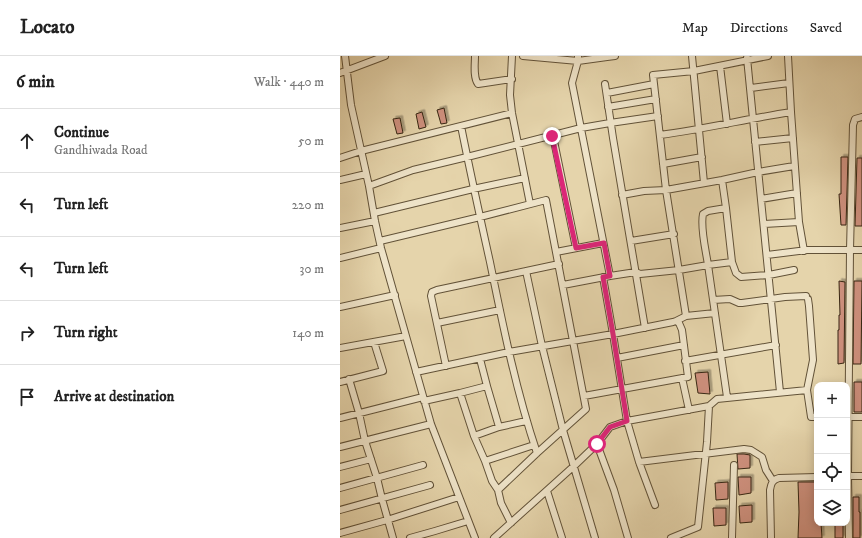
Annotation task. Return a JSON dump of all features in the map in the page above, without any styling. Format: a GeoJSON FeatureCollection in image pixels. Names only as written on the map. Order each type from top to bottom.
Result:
{"type":"FeatureCollection","features":[{"type":"Feature","properties":{"kind":"street"},"geometry":{"type":"LineString","coordinates":[[344,56],[351,105],[382,248],[431,424],[475,538]]}},
{"type":"Feature","properties":{"kind":"street"},"geometry":{"type":"LineString","coordinates":[[340,73],[385,56]]}},
{"type":"Feature","properties":{"kind":"street"},"geometry":{"type":"LineString","coordinates":[[475,56],[476,82],[478,84],[512,79]]}},
{"type":"Feature","properties":{"kind":"street"},"geometry":{"type":"LineString","coordinates":[[512,56],[510,95],[512,113],[530,204]]}},
{"type":"Feature","properties":{"kind":"street"},"geometry":{"type":"LineString","coordinates":[[523,56],[578,58],[615,56]]}},
{"type":"Feature","properties":{"kind":"street"},"geometry":{"type":"LineString","coordinates":[[692,56],[704,183]]}},
{"type":"Feature","properties":{"kind":"street"},"geometry":{"type":"LineString","coordinates":[[686,316],[666,190],[653,76],[694,71],[720,66],[748,58],[768,56]]}},
{"type":"Feature","properties":{"kind":"street"},"geometry":{"type":"LineString","coordinates":[[788,56],[794,166],[799,222],[804,251]]}},
{"type":"Feature","properties":{"kind":"street"},"geometry":{"type":"LineString","coordinates":[[578,58],[572,83],[610,276]]}},
{"type":"Feature","properties":{"kind":"street"},"geometry":{"type":"LineString","coordinates":[[748,58],[780,392]]}},
{"type":"Feature","properties":{"kind":"street"},"geometry":{"type":"LineString","coordinates":[[720,66],[727,124]]}},
{"type":"Feature","properties":{"kind":"street"},"geometry":{"type":"LineString","coordinates":[[751,88],[789,83]]}},
{"type":"Feature","properties":{"kind":"street"},"geometry":{"type":"LineString","coordinates":[[606,84],[610,123],[645,328]]}},
{"type":"Feature","properties":{"kind":"street"},"geometry":{"type":"LineString","coordinates":[[607,93],[654,84]]}},
{"type":"Feature","properties":{"kind":"street"},"geometry":{"type":"LineString","coordinates":[[608,107],[656,99]]}},
{"type":"Feature","properties":{"kind":"street"},"geometry":{"type":"LineString","coordinates":[[660,135],[791,112]]}},
{"type":"Feature","properties":{"kind":"street"},"geometry":{"type":"LineString","coordinates":[[340,158],[361,151],[512,113]]}},
{"type":"Feature","properties":{"kind":"street"},"geometry":{"type":"LineString","coordinates":[[369,186],[413,170],[518,145],[581,128],[658,116]]}},
{"type":"Feature","properties":{"kind":"street"},"geometry":{"type":"LineString","coordinates":[[848,382],[852,125],[855,119],[862,117]]}},
{"type":"Feature","properties":{"kind":"street"},"geometry":{"type":"LineString","coordinates":[[461,126],[509,352],[526,421],[537,453]]}},
{"type":"Feature","properties":{"kind":"street"},"geometry":{"type":"LineString","coordinates":[[552,136],[576,248]]}},
{"type":"Feature","properties":{"kind":"street"},"geometry":{"type":"LineString","coordinates":[[755,142],[792,138]]}},
{"type":"Feature","properties":{"kind":"street"},"geometry":{"type":"LineString","coordinates":[[663,164],[702,157]]}},
{"type":"Feature","properties":{"kind":"street"},"geometry":{"type":"LineString","coordinates":[[622,195],[644,191],[666,190],[794,166]]}},
{"type":"Feature","properties":{"kind":"street"},"geometry":{"type":"LineString","coordinates":[[340,180],[366,174]]}},
{"type":"Feature","properties":{"kind":"street"},"geometry":{"type":"LineString","coordinates":[[374,213],[525,178]]}},
{"type":"Feature","properties":{"kind":"street"},"geometry":{"type":"LineString","coordinates":[[722,180],[732,262],[736,274],[741,277],[769,275],[794,270]]}},
{"type":"Feature","properties":{"kind":"street"},"geometry":{"type":"LineString","coordinates":[[761,198],[797,193]]}},
{"type":"Feature","properties":{"kind":"street"},"geometry":{"type":"LineString","coordinates":[[380,240],[546,200],[586,410],[498,490]]}},
{"type":"Feature","properties":{"kind":"street"},"geometry":{"type":"LineString","coordinates":[[726,208],[708,210],[703,214],[703,224],[704,243],[727,397]]}},
{"type":"Feature","properties":{"kind":"street"},"geometry":{"type":"LineString","coordinates":[[340,228],[375,221]]}},
{"type":"Feature","properties":{"kind":"street"},"geometry":{"type":"LineString","coordinates":[[764,224],[799,222]]}},
{"type":"Feature","properties":{"kind":"street"},"geometry":{"type":"LineString","coordinates":[[631,241],[674,234]]}},
{"type":"Feature","properties":{"kind":"street"},"geometry":{"type":"LineString","coordinates":[[556,252],[604,243]]}},
{"type":"Feature","properties":{"kind":"street"},"geometry":{"type":"LineString","coordinates":[[340,258],[382,248]]}},
{"type":"Feature","properties":{"kind":"street"},"geometry":{"type":"LineString","coordinates":[[767,255],[804,251],[862,250]]}},
{"type":"Feature","properties":{"kind":"street"},"geometry":{"type":"LineString","coordinates":[[563,286],[603,277],[636,272],[640,274],[679,270],[732,262]]}},
{"type":"Feature","properties":{"kind":"street"},"geometry":{"type":"LineString","coordinates":[[446,366],[431,296],[432,292],[559,264]]}},
{"type":"Feature","properties":{"kind":"street"},"geometry":{"type":"LineString","coordinates":[[526,271],[542,346],[595,538]]}},
{"type":"Feature","properties":{"kind":"street"},"geometry":{"type":"LineString","coordinates":[[603,277],[627,421],[655,504]]}},
{"type":"Feature","properties":{"kind":"street"},"geometry":{"type":"LineString","coordinates":[[340,307],[395,295]]}},
{"type":"Feature","properties":{"kind":"street"},"geometry":{"type":"LineString","coordinates":[[713,300],[730,299],[742,303],[772,299],[807,298],[810,306],[813,360],[807,390],[811,417],[814,417]]}},
{"type":"Feature","properties":{"kind":"street"},"geometry":{"type":"LineString","coordinates":[[437,323],[500,310]]}},
{"type":"Feature","properties":{"kind":"street"},"geometry":{"type":"LineString","coordinates":[[416,372],[509,352],[676,322],[686,316],[715,313]]}},
{"type":"Feature","properties":{"kind":"street"},"geometry":{"type":"LineString","coordinates":[[584,396],[688,377],[681,326],[676,322]]}},
{"type":"Feature","properties":{"kind":"street"},"geometry":{"type":"LineString","coordinates":[[340,348],[406,336]]}},
{"type":"Feature","properties":{"kind":"street"},"geometry":{"type":"LineString","coordinates":[[340,382],[383,371],[374,342]]}},
{"type":"Feature","properties":{"kind":"street"},"geometry":{"type":"LineString","coordinates":[[617,358],[684,345]]}},
{"type":"Feature","properties":{"kind":"street"},"geometry":{"type":"LineString","coordinates":[[686,361],[776,345]]}},
{"type":"Feature","properties":{"kind":"street"},"geometry":{"type":"LineString","coordinates":[[480,359],[499,427]]}},
{"type":"Feature","properties":{"kind":"street"},"geometry":{"type":"LineString","coordinates":[[682,378],[689,410]]}},
{"type":"Feature","properties":{"kind":"street"},"geometry":{"type":"LineString","coordinates":[[349,380],[393,538]]}},
{"type":"Feature","properties":{"kind":"street"},"geometry":{"type":"LineString","coordinates":[[340,418],[487,386]]}},
{"type":"Feature","properties":{"kind":"street"},"geometry":{"type":"LineString","coordinates":[[494,538],[597,444],[610,427],[627,421],[710,406],[717,399],[727,397],[807,390]]}},
{"type":"Feature","properties":{"kind":"street"},"geometry":{"type":"LineString","coordinates":[[460,393],[474,436],[486,461],[492,481],[498,490],[501,503],[511,523]]}},
{"type":"Feature","properties":{"kind":"street"},"geometry":{"type":"LineString","coordinates":[[672,538],[698,526],[710,406]]}},
{"type":"Feature","properties":{"kind":"street"},"geometry":{"type":"LineString","coordinates":[[850,418],[862,418]]}},
{"type":"Feature","properties":{"kind":"street"},"geometry":{"type":"LineString","coordinates":[[474,436],[499,427],[526,421]]}},
{"type":"Feature","properties":{"kind":"street"},"geometry":{"type":"LineString","coordinates":[[340,447],[431,424]]}},
{"type":"Feature","properties":{"kind":"street"},"geometry":{"type":"LineString","coordinates":[[597,444],[614,490],[628,538]]}},
{"type":"Feature","properties":{"kind":"street"},"geometry":{"type":"LineString","coordinates":[[486,461],[534,445]]}},
{"type":"Feature","properties":{"kind":"street"},"geometry":{"type":"LineString","coordinates":[[640,462],[744,449],[751,450],[762,457],[768,474],[773,481]]}},
{"type":"Feature","properties":{"kind":"street"},"geometry":{"type":"LineString","coordinates":[[340,467],[371,459]]}},
{"type":"Feature","properties":{"kind":"street"},"geometry":{"type":"LineString","coordinates":[[340,488],[423,465]]}},
{"type":"Feature","properties":{"kind":"street"},"geometry":{"type":"LineString","coordinates":[[732,538],[734,465]]}},
{"type":"Feature","properties":{"kind":"street"},"geometry":{"type":"LineString","coordinates":[[850,476],[862,476]]}},
{"type":"Feature","properties":{"kind":"street"},"geometry":{"type":"LineString","coordinates":[[771,538],[770,490],[773,481],[779,478],[814,477]]}},
{"type":"Feature","properties":{"kind":"street"},"geometry":{"type":"LineString","coordinates":[[340,510],[430,485]]}},
{"type":"Feature","properties":{"kind":"street"},"geometry":{"type":"LineString","coordinates":[[848,490],[849,538]]}},
{"type":"Feature","properties":{"kind":"street"},"geometry":{"type":"LineString","coordinates":[[547,491],[562,538]]}},
{"type":"Feature","properties":{"kind":"street"},"geometry":{"type":"LineString","coordinates":[[340,533],[459,497]]}},
{"type":"Feature","properties":{"kind":"street"},"geometry":{"type":"LineString","coordinates":[[414,537],[436,535],[468,520]]}},
{"type":"Feature","properties":{"kind":"building"},"geometry":{"type":"Polygon","coordinates":[[[444,108],[447,123],[441,124],[437,110],[444,108]]]}},
{"type":"Feature","properties":{"kind":"building"},"geometry":{"type":"Polygon","coordinates":[[[422,112],[426,127],[419,129],[416,114],[422,112]]]}},
{"type":"Feature","properties":{"kind":"building"},"geometry":{"type":"Polygon","coordinates":[[[400,118],[403,133],[397,134],[393,119],[400,118]]]}},
{"type":"Feature","properties":{"kind":"building"},"geometry":{"type":"Polygon","coordinates":[[[841,157],[848,157],[846,225],[841,225],[839,194],[841,194],[841,157]]]}},
{"type":"Feature","properties":{"kind":"building"},"geometry":{"type":"Polygon","coordinates":[[[857,158],[862,158],[862,226],[855,226],[857,158]]]}},
{"type":"Feature","properties":{"kind":"building"},"geometry":{"type":"Polygon","coordinates":[[[839,281],[845,282],[844,363],[838,364],[838,330],[840,315],[839,281]]]}},
{"type":"Feature","properties":{"kind":"building"},"geometry":{"type":"Polygon","coordinates":[[[854,281],[862,281],[861,364],[853,364],[854,281]]]}},
{"type":"Feature","properties":{"kind":"building"},"geometry":{"type":"Polygon","coordinates":[[[708,372],[710,394],[698,393],[695,373],[708,372]]]}},
{"type":"Feature","properties":{"kind":"building"},"geometry":{"type":"Polygon","coordinates":[[[854,382],[862,382],[862,412],[854,412],[854,382]]]}},
{"type":"Feature","properties":{"kind":"building"},"geometry":{"type":"Polygon","coordinates":[[[737,454],[750,455],[750,468],[738,469],[737,454]]]}},
{"type":"Feature","properties":{"kind":"building"},"geometry":{"type":"Polygon","coordinates":[[[738,477],[751,477],[751,493],[739,495],[738,477]]]}},
{"type":"Feature","properties":{"kind":"building"},"geometry":{"type":"Polygon","coordinates":[[[728,482],[728,499],[716,500],[715,483],[728,482]]]}},
{"type":"Feature","properties":{"kind":"building"},"geometry":{"type":"Polygon","coordinates":[[[798,482],[814,482],[814,526],[821,526],[822,538],[798,538],[798,482]]]}},
{"type":"Feature","properties":{"kind":"building"},"geometry":{"type":"Polygon","coordinates":[[[853,497],[859,497],[860,538],[853,538],[853,497]]]}},
{"type":"Feature","properties":{"kind":"building"},"geometry":{"type":"Polygon","coordinates":[[[752,505],[752,522],[740,523],[739,506],[752,505]]]}},
{"type":"Feature","properties":{"kind":"building"},"geometry":{"type":"Polygon","coordinates":[[[713,508],[726,508],[726,525],[714,526],[713,508]]]}},
{"type":"Feature","properties":{"kind":"building"},"geometry":{"type":"Polygon","coordinates":[[[835,526],[843,526],[843,538],[835,538],[835,526]]]}},
{"type":"Feature","properties":{"kind":"route"},"geometry":{"type":"LineString","coordinates":[[552,136],[576,248],[604,243],[610,276],[603,277],[627,421],[610,427],[597,444]]}}]}
